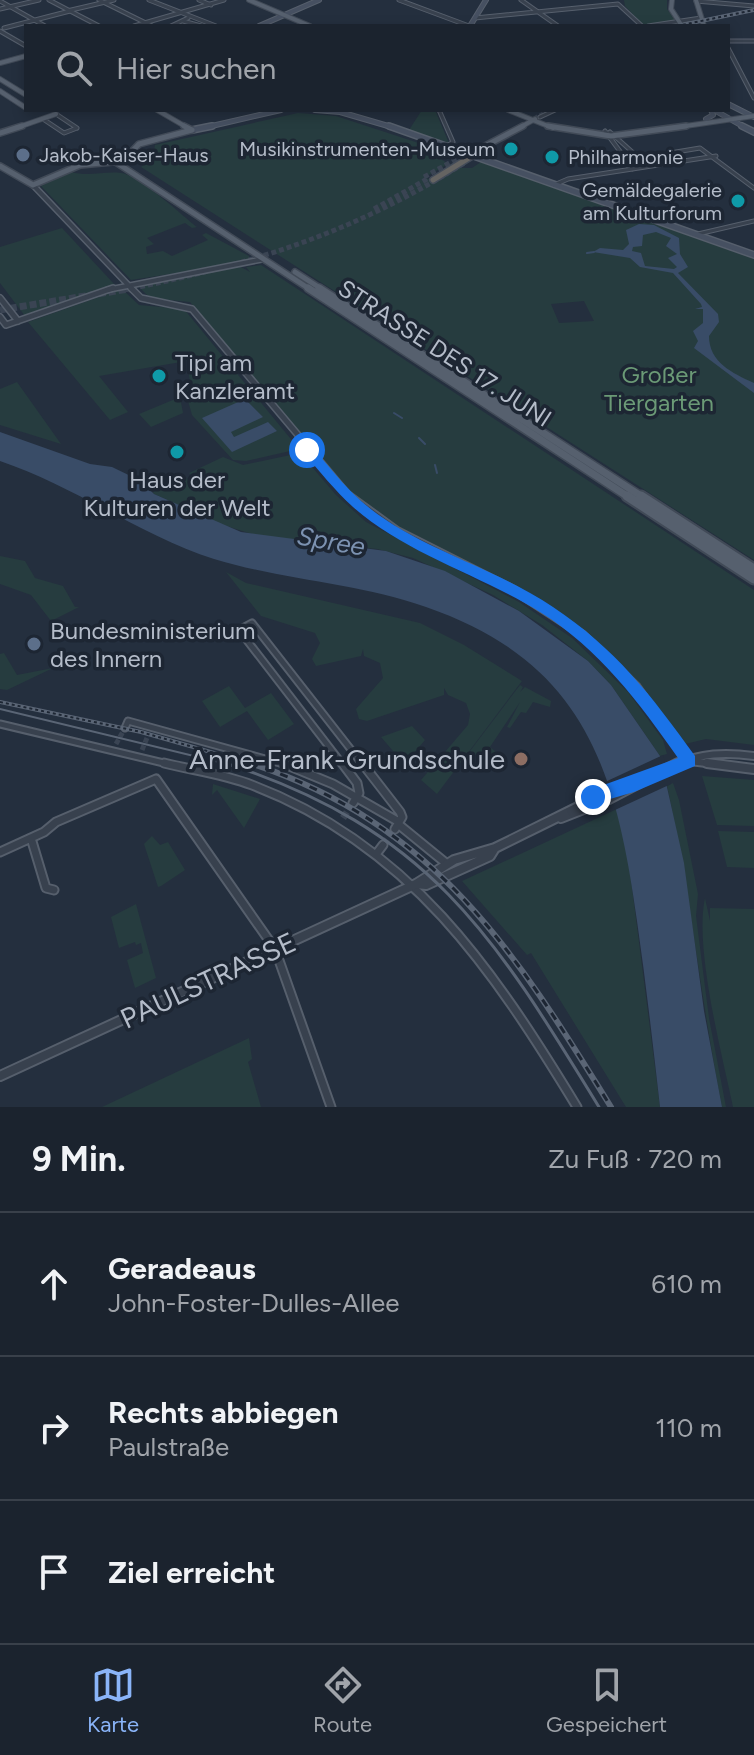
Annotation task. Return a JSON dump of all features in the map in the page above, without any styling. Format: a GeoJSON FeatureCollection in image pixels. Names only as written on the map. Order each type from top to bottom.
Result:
{"type":"FeatureCollection","features":[{"type":"Feature","properties":{"kind":"highway"},"geometry":{"type":"LineString","coordinates":[[431,179],[470,156]]}},
{"type":"Feature","properties":{"kind":"main road"},"geometry":{"type":"LineString","coordinates":[[249,0],[305,24]]}},
{"type":"Feature","properties":{"kind":"main road"},"geometry":{"type":"LineString","coordinates":[[264,24],[319,0]]}},
{"type":"Feature","properties":{"kind":"main road"},"geometry":{"type":"LineString","coordinates":[[472,24],[488,0]]}},
{"type":"Feature","properties":{"kind":"main road"},"geometry":{"type":"LineString","coordinates":[[672,0],[671,9],[682,23]]}},
{"type":"Feature","properties":{"kind":"main road"},"geometry":{"type":"LineString","coordinates":[[693,0],[703,24]]}},
{"type":"Feature","properties":{"kind":"main road"},"geometry":{"type":"LineString","coordinates":[[0,63],[24,57]]}},
{"type":"Feature","properties":{"kind":"main road"},"geometry":{"type":"LineString","coordinates":[[0,79],[24,94]]}},
{"type":"Feature","properties":{"kind":"main road"},"geometry":{"type":"LineString","coordinates":[[0,89],[24,106]]}},
{"type":"Feature","properties":{"kind":"main road"},"geometry":{"type":"LineString","coordinates":[[730,106],[742,116]]}},
{"type":"Feature","properties":{"kind":"main road"},"geometry":{"type":"LineString","coordinates":[[730,106],[754,132]]}},
{"type":"Feature","properties":{"kind":"main road"},"geometry":{"type":"LineString","coordinates":[[32,112],[43,119]]}},
{"type":"Feature","properties":{"kind":"main road"},"geometry":{"type":"LineString","coordinates":[[52,112],[56,114]]}},
{"type":"Feature","properties":{"kind":"main road"},"geometry":{"type":"LineString","coordinates":[[160,112],[192,130]]}},
{"type":"Feature","properties":{"kind":"main road"},"geometry":{"type":"LineString","coordinates":[[0,166],[31,185],[75,164],[118,161],[139,144],[265,112]]}},
{"type":"Feature","properties":{"kind":"main road"},"geometry":{"type":"LineString","coordinates":[[330,112],[352,115],[754,255]]}},
{"type":"Feature","properties":{"kind":"main road"},"geometry":{"type":"LineString","coordinates":[[514,112],[537,120],[609,134],[742,116]]}},
{"type":"Feature","properties":{"kind":"main road"},"geometry":{"type":"LineString","coordinates":[[525,112],[537,120]]}},
{"type":"Feature","properties":{"kind":"main road"},"geometry":{"type":"LineString","coordinates":[[706,119],[713,115],[712,112]]}},
{"type":"Feature","properties":{"kind":"main road"},"geometry":{"type":"LineString","coordinates":[[722,112],[742,116]]}},
{"type":"Feature","properties":{"kind":"main road"},"geometry":{"type":"LineString","coordinates":[[0,133],[56,114]]}},
{"type":"Feature","properties":{"kind":"main road"},"geometry":{"type":"LineString","coordinates":[[676,127],[706,119],[742,116]]}},
{"type":"Feature","properties":{"kind":"main road"},"geometry":{"type":"LineString","coordinates":[[470,156],[537,120]]}},
{"type":"Feature","properties":{"kind":"main road","name":"STRASSE DES 17. JUNI"},"geometry":{"type":"LineString","coordinates":[[118,161],[754,579]]}},
{"type":"Feature","properties":{"kind":"main road","name":"STRASSE DES 17. JUNI"},"geometry":{"type":"LineString","coordinates":[[267,258],[754,569]]}},
{"type":"Feature","properties":{"kind":"street"},"geometry":{"type":"LineString","coordinates":[[0,9],[39,0]]}},
{"type":"Feature","properties":{"kind":"street"},"geometry":{"type":"LineString","coordinates":[[49,0],[95,24]]}},
{"type":"Feature","properties":{"kind":"street"},"geometry":{"type":"LineString","coordinates":[[99,0],[145,23]]}},
{"type":"Feature","properties":{"kind":"street"},"geometry":{"type":"LineString","coordinates":[[1,29],[114,0]]}},
{"type":"Feature","properties":{"kind":"street"},"geometry":{"type":"LineString","coordinates":[[149,0],[197,24]]}},
{"type":"Feature","properties":{"kind":"street"},"geometry":{"type":"LineString","coordinates":[[199,0],[211,5]]}},
{"type":"Feature","properties":{"kind":"street"},"geometry":{"type":"LineString","coordinates":[[141,24],[224,0]]}},
{"type":"Feature","properties":{"kind":"street"},"geometry":{"type":"LineString","coordinates":[[399,0],[465,24]]}},
{"type":"Feature","properties":{"kind":"street"},"geometry":{"type":"LineString","coordinates":[[521,0],[555,24]]}},
{"type":"Feature","properties":{"kind":"street"},"geometry":{"type":"LineString","coordinates":[[693,0],[754,6]]}},
{"type":"Feature","properties":{"kind":"street"},"geometry":{"type":"LineString","coordinates":[[0,1],[42,24]]}},
{"type":"Feature","properties":{"kind":"street"},"geometry":{"type":"LineString","coordinates":[[478,16],[539,13],[621,2],[640,24]]}},
{"type":"Feature","properties":{"kind":"street"},"geometry":{"type":"LineString","coordinates":[[682,23],[699,18]]}},
{"type":"Feature","properties":{"kind":"street"},"geometry":{"type":"LineString","coordinates":[[175,24],[186,19],[207,24]]}},
{"type":"Feature","properties":{"kind":"street"},"geometry":{"type":"LineString","coordinates":[[1,29],[24,45]]}},
{"type":"Feature","properties":{"kind":"street"},"geometry":{"type":"LineString","coordinates":[[730,41],[754,41]]}},
{"type":"Feature","properties":{"kind":"street"},"geometry":{"type":"LineString","coordinates":[[730,52],[754,98]]}},
{"type":"Feature","properties":{"kind":"street"},"geometry":{"type":"LineString","coordinates":[[0,89],[8,84]]}},
{"type":"Feature","properties":{"kind":"street"},"geometry":{"type":"LineString","coordinates":[[352,115],[357,112]]}},
{"type":"Feature","properties":{"kind":"street"},"geometry":{"type":"LineString","coordinates":[[440,112],[453,142],[446,147]]}},
{"type":"Feature","properties":{"kind":"street"},"geometry":{"type":"LineString","coordinates":[[537,120],[549,112]]}},
{"type":"Feature","properties":{"kind":"street"},"geometry":{"type":"LineString","coordinates":[[43,119],[64,133],[77,128],[56,114]]}},
{"type":"Feature","properties":{"kind":"street"},"geometry":{"type":"LineString","coordinates":[[609,134],[649,166]]}},
{"type":"Feature","properties":{"kind":"street"},"geometry":{"type":"LineString","coordinates":[[609,134],[633,169]]}},
{"type":"Feature","properties":{"kind":"street"},"geometry":{"type":"LineString","coordinates":[[652,156],[703,148],[754,186]]}},
{"type":"Feature","properties":{"kind":"street"},"geometry":{"type":"LineString","coordinates":[[676,152],[686,160]]}},
{"type":"Feature","properties":{"kind":"street"},"geometry":{"type":"LineString","coordinates":[[554,185],[568,179],[714,156]]}},
{"type":"Feature","properties":{"kind":"street"},"geometry":{"type":"LineString","coordinates":[[31,185],[144,300],[189,307],[354,502],[397,531],[514,590],[583,635],[636,686],[689,761],[754,769]]}},
{"type":"Feature","properties":{"kind":"street"},"geometry":{"type":"LineString","coordinates":[[698,234],[754,221]]}},
{"type":"Feature","properties":{"kind":"street"},"geometry":{"type":"LineString","coordinates":[[0,317],[6,325],[127,284],[267,258]]}},
{"type":"Feature","properties":{"kind":"street"},"geometry":{"type":"LineString","coordinates":[[0,298],[18,321]]}},
{"type":"Feature","properties":{"kind":"street"},"geometry":{"type":"LineString","coordinates":[[355,799],[357,783],[239,630],[252,623],[402,815],[397,825]]}},
{"type":"Feature","properties":{"kind":"street"},"geometry":{"type":"LineString","coordinates":[[0,724],[141,753],[250,784],[340,822],[416,884],[489,967],[577,1107]]}},
{"type":"Feature","properties":{"kind":"street"},"geometry":{"type":"LineString","coordinates":[[126,724],[284,761],[397,825],[447,865]]}},
{"type":"Feature","properties":{"kind":"street","name":"PAULSTRASSE"},"geometry":{"type":"LineString","coordinates":[[0,1076],[416,884],[486,847],[495,848],[668,769],[714,752],[754,756]]}},
{"type":"Feature","properties":{"kind":"street"},"geometry":{"type":"LineString","coordinates":[[0,852],[65,818],[156,779],[275,949],[331,1107]]}},
{"type":"Feature","properties":{"kind":"street"},"geometry":{"type":"LineString","coordinates":[[31,838],[46,888],[54,890]]}},
{"type":"Feature","properties":{"kind":"street"},"geometry":{"type":"LineString","coordinates":[[377,853],[383,845]]}},
{"type":"Feature","properties":{"kind":"street","name":"PAULSTRASSE"},"geometry":{"type":"LineString","coordinates":[[416,884],[426,885],[490,856],[495,848]]}},
{"type":"Feature","properties":{"kind":"green space"},"geometry":{"type":"Polygon","coordinates":[[[624,0],[667,0],[667,9],[676,21],[642,24],[625,6],[624,0]]]}},
{"type":"Feature","properties":{"kind":"green space"},"geometry":{"type":"Polygon","coordinates":[[[421,112],[436,112],[449,143],[409,130],[421,112]]]}},
{"type":"Feature","properties":{"kind":"green space","name":"Großer Tiergarten"},"geometry":{"type":"Polygon","coordinates":[[[298,113],[336,116],[440,150],[440,158],[448,164],[425,177],[435,182],[457,168],[472,168],[481,162],[754,259],[754,560],[141,167],[153,157],[155,145],[298,113]],[[584,301],[551,304],[559,323],[594,321],[584,301]]]}},
{"type":"Feature","properties":{"kind":"green space"},"geometry":{"type":"Polygon","coordinates":[[[71,172],[121,173],[129,176],[151,189],[197,227],[192,228],[185,223],[147,238],[154,244],[146,247],[147,254],[163,251],[172,256],[208,240],[202,235],[206,233],[249,256],[249,262],[131,280],[41,186],[71,172]]]}},
{"type":"Feature","properties":{"kind":"green space"},"geometry":{"type":"Polygon","coordinates":[[[62,228],[115,285],[25,316],[0,283],[0,247],[62,228]]]}},
{"type":"Feature","properties":{"kind":"green space","name":"Großer Tiergarten"},"geometry":{"type":"Polygon","coordinates":[[[261,265],[754,590],[754,745],[706,739],[685,744],[623,669],[569,621],[524,593],[402,529],[356,500],[190,302],[150,298],[138,286],[241,267],[250,272],[246,267],[261,265]]]}},
{"type":"Feature","properties":{"kind":"green space"},"geometry":{"type":"Polygon","coordinates":[[[122,289],[139,305],[184,309],[299,449],[246,461],[233,460],[192,415],[185,390],[190,382],[187,361],[99,376],[128,412],[110,420],[28,322],[122,289]]]}},
{"type":"Feature","properties":{"kind":"green space"},"geometry":{"type":"Polygon","coordinates":[[[17,382],[61,444],[0,425],[0,389],[17,382]]]}},
{"type":"Feature","properties":{"kind":"green space"},"geometry":{"type":"Polygon","coordinates":[[[180,397],[183,413],[151,427],[139,414],[180,397]]]}},
{"type":"Feature","properties":{"kind":"green space"},"geometry":{"type":"Polygon","coordinates":[[[300,453],[336,495],[366,522],[519,602],[572,638],[628,692],[663,740],[667,754],[660,756],[611,685],[588,661],[542,625],[493,595],[413,558],[377,549],[258,536],[220,524],[152,493],[184,475],[196,490],[201,488],[189,473],[223,457],[243,465],[300,453]]]}},
{"type":"Feature","properties":{"kind":"green space"},"geometry":{"type":"Polygon","coordinates":[[[0,556],[25,561],[35,578],[63,586],[75,607],[79,607],[51,621],[31,595],[0,584],[0,556]]]}},
{"type":"Feature","properties":{"kind":"green space"},"geometry":{"type":"Polygon","coordinates":[[[226,572],[246,583],[420,623],[464,645],[522,681],[437,794],[421,780],[468,725],[470,714],[466,703],[448,695],[444,688],[444,695],[367,721],[359,719],[356,709],[383,678],[380,663],[364,656],[363,649],[361,656],[316,666],[312,659],[320,643],[315,633],[261,616],[226,572]]]}},
{"type":"Feature","properties":{"kind":"green space"},"geometry":{"type":"Polygon","coordinates":[[[4,653],[17,675],[53,668],[7,690],[0,689],[0,654],[4,653]]]}},
{"type":"Feature","properties":{"kind":"green space"},"geometry":{"type":"Polygon","coordinates":[[[520,685],[523,687],[520,692],[525,687],[551,701],[550,707],[533,702],[526,713],[521,712],[510,728],[507,727],[520,702],[490,747],[496,752],[491,760],[484,756],[482,759],[470,751],[520,685]]]}},
{"type":"Feature","properties":{"kind":"green space"},"geometry":{"type":"Polygon","coordinates":[[[229,686],[245,708],[271,693],[294,724],[268,740],[247,711],[220,727],[202,701],[229,686]]]}},
{"type":"Feature","properties":{"kind":"green space"},"geometry":{"type":"Polygon","coordinates":[[[412,726],[425,740],[404,765],[404,759],[399,758],[381,737],[412,726]]]}},
{"type":"Feature","properties":{"kind":"green space"},"geometry":{"type":"Polygon","coordinates":[[[702,776],[754,780],[754,826],[717,825],[702,776]]]}},
{"type":"Feature","properties":{"kind":"green space"},"geometry":{"type":"Polygon","coordinates":[[[673,783],[698,894],[696,916],[709,1018],[726,1107],[722,1107],[667,786],[673,783]]]}},
{"type":"Feature","properties":{"kind":"green space"},"geometry":{"type":"Polygon","coordinates":[[[213,784],[260,799],[244,828],[217,790],[212,795],[213,784]]]}},
{"type":"Feature","properties":{"kind":"green space"},"geometry":{"type":"Polygon","coordinates":[[[617,809],[628,856],[660,1107],[626,1107],[531,953],[527,955],[462,881],[617,809]]]}},
{"type":"Feature","properties":{"kind":"green space"},"geometry":{"type":"Polygon","coordinates":[[[718,831],[754,832],[754,868],[727,867],[718,831]]]}},
{"type":"Feature","properties":{"kind":"green space"},"geometry":{"type":"Polygon","coordinates":[[[152,836],[160,845],[168,842],[185,870],[158,887],[144,844],[152,836]]]}},
{"type":"Feature","properties":{"kind":"green space"},"geometry":{"type":"Polygon","coordinates":[[[705,898],[710,921],[710,908],[754,909],[754,1107],[733,1107],[706,972],[703,944],[705,898]]]}},
{"type":"Feature","properties":{"kind":"green space"},"geometry":{"type":"Polygon","coordinates":[[[136,904],[156,978],[135,988],[127,960],[143,953],[141,943],[119,948],[111,917],[136,904]]]}},
{"type":"Feature","properties":{"kind":"green space"},"geometry":{"type":"Polygon","coordinates":[[[249,1038],[252,1059],[248,1062],[261,1107],[102,1107],[249,1038]]]}},
{"type":"Feature","properties":{"kind":"water"},"geometry":{"type":"Polygon","coordinates":[[[639,224],[654,225],[679,238],[680,254],[688,267],[678,273],[718,314],[719,322],[709,336],[713,353],[723,366],[754,383],[754,393],[694,348],[698,341],[693,331],[703,323],[703,309],[695,309],[702,307],[701,304],[673,273],[640,267],[630,258],[593,252],[600,248],[623,250],[629,244],[626,230],[639,224]],[[656,232],[643,235],[642,246],[633,247],[632,251],[641,253],[645,266],[674,269],[677,267],[668,258],[677,254],[666,246],[671,238],[656,232]]]}},
{"type":"Feature","properties":{"kind":"water"},"geometry":{"type":"Polygon","coordinates":[[[245,399],[263,417],[231,432],[234,437],[268,422],[277,431],[232,452],[202,418],[245,399]]]}},
{"type":"Feature","properties":{"kind":"water"},"geometry":{"type":"Polygon","coordinates":[[[0,432],[90,464],[112,467],[141,481],[154,494],[241,532],[386,551],[445,571],[519,611],[588,661],[611,685],[660,756],[684,863],[704,1011],[722,1107],[660,1107],[637,921],[618,816],[603,770],[583,728],[557,691],[523,658],[480,630],[426,607],[373,592],[240,566],[161,538],[55,484],[0,461],[0,432]]]}},
{"type":"Feature","properties":{"kind":"pier"},"geometry":{"type":"Polygon","coordinates":[[[663,755],[671,784],[615,810],[605,782],[663,755]]]}},
{"type":"Feature","properties":{"kind":"waterway"},"geometry":{"type":"LineString","coordinates":[[587,253],[594,252]]}},
{"type":"Feature","properties":{"kind":"waterway"},"geometry":{"type":"LineString","coordinates":[[394,413],[402,418]]}},
{"type":"Feature","properties":{"kind":"waterway"},"geometry":{"type":"LineString","coordinates":[[419,438],[425,444]]}},
{"type":"Feature","properties":{"kind":"waterway"},"geometry":{"type":"LineString","coordinates":[[435,465],[437,473]]}},
{"type":"Feature","properties":{"kind":"tunnel"},"geometry":{"type":"LineString","coordinates":[[529,121],[546,112]]}},
{"type":"Feature","properties":{"kind":"tunnel"},"geometry":{"type":"LineString","coordinates":[[424,177],[471,151]]}},
{"type":"Feature","properties":{"kind":"tunnel"},"geometry":{"type":"LineString","coordinates":[[131,288],[216,269],[301,243],[383,208],[466,162]]}},
{"type":"Feature","properties":{"kind":"tunnel"},"geometry":{"type":"LineString","coordinates":[[374,209],[429,178]]}},
{"type":"Feature","properties":{"kind":"tunnel"},"geometry":{"type":"LineString","coordinates":[[0,310],[131,288]]}},
{"type":"Feature","properties":{"kind":"tunnel"},"geometry":{"type":"LineString","coordinates":[[124,290],[131,288]]}},
{"type":"Feature","properties":{"kind":"tunnel"},"geometry":{"type":"LineString","coordinates":[[116,744],[125,728]]}},
{"type":"Feature","properties":{"kind":"tunnel"},"geometry":{"type":"LineString","coordinates":[[142,750],[149,733]]}},
{"type":"Feature","properties":{"kind":"tunnel"},"geometry":{"type":"LineString","coordinates":[[343,818],[353,803]]}},
{"type":"Feature","properties":{"kind":"tunnel"},"geometry":{"type":"LineString","coordinates":[[383,845],[395,829]]}},
{"type":"Feature","properties":{"kind":"tram line"},"geometry":{"type":"LineString","coordinates":[[0,709],[229,764]]}},
{"type":"Feature","properties":{"kind":"tram line"},"geometry":{"type":"LineString","coordinates":[[225,763],[229,764]]}},
{"type":"Feature","properties":{"kind":"tram line"},"geometry":{"type":"LineString","coordinates":[[229,764],[295,790],[355,820],[405,855],[449,895],[525,990],[599,1107]]}},
{"type":"Feature","properties":{"kind":"railway"},"geometry":{"type":"LineString","coordinates":[[687,24],[754,10]]}},
{"type":"Feature","properties":{"kind":"railway"},"geometry":{"type":"LineString","coordinates":[[0,702],[141,732],[252,764]]}},
{"type":"Feature","properties":{"kind":"railway"},"geometry":{"type":"LineString","coordinates":[[252,764],[315,789],[371,820],[420,857],[464,899],[540,996],[611,1107]]}},
{"type":"Feature","properties":{"kind":"place","name":"Musikinstrumenten-Museum"},"geometry":{"type":"Point","coordinates":[511,149]}},
{"type":"Feature","properties":{"kind":"place","name":"Jakob-Kaiser-Haus"},"geometry":{"type":"Point","coordinates":[23,155]}},
{"type":"Feature","properties":{"kind":"place","name":"Philharmonie"},"geometry":{"type":"Point","coordinates":[552,157]}},
{"type":"Feature","properties":{"kind":"place","name":"Gemäldegalerie am Kulturforum"},"geometry":{"type":"Point","coordinates":[738,201]}},
{"type":"Feature","properties":{"kind":"place","name":"Tipi am Kanzleramt"},"geometry":{"type":"Point","coordinates":[159,376]}},
{"type":"Feature","properties":{"kind":"place","name":"Haus der Kulturen der Welt"},"geometry":{"type":"Point","coordinates":[177,452]}},
{"type":"Feature","properties":{"kind":"place","name":"Bundesministerium des Innern"},"geometry":{"type":"Point","coordinates":[34,644]}},
{"type":"Feature","properties":{"kind":"place","name":"Anne-Frank-Grundschule"},"geometry":{"type":"Point","coordinates":[521,759]}},
{"type":"Feature","properties":{"kind":"route"},"geometry":{"type":"LineString","coordinates":[[307,450],[339,487],[380,521],[545,608],[610,658],[636,686],[689,761],[634,785],[593,797]]}},
{"type":"Feature","properties":{"kind":"water label","name":"Spree"},"geometry":{"type":"Point","coordinates":[331,541]}}]}
